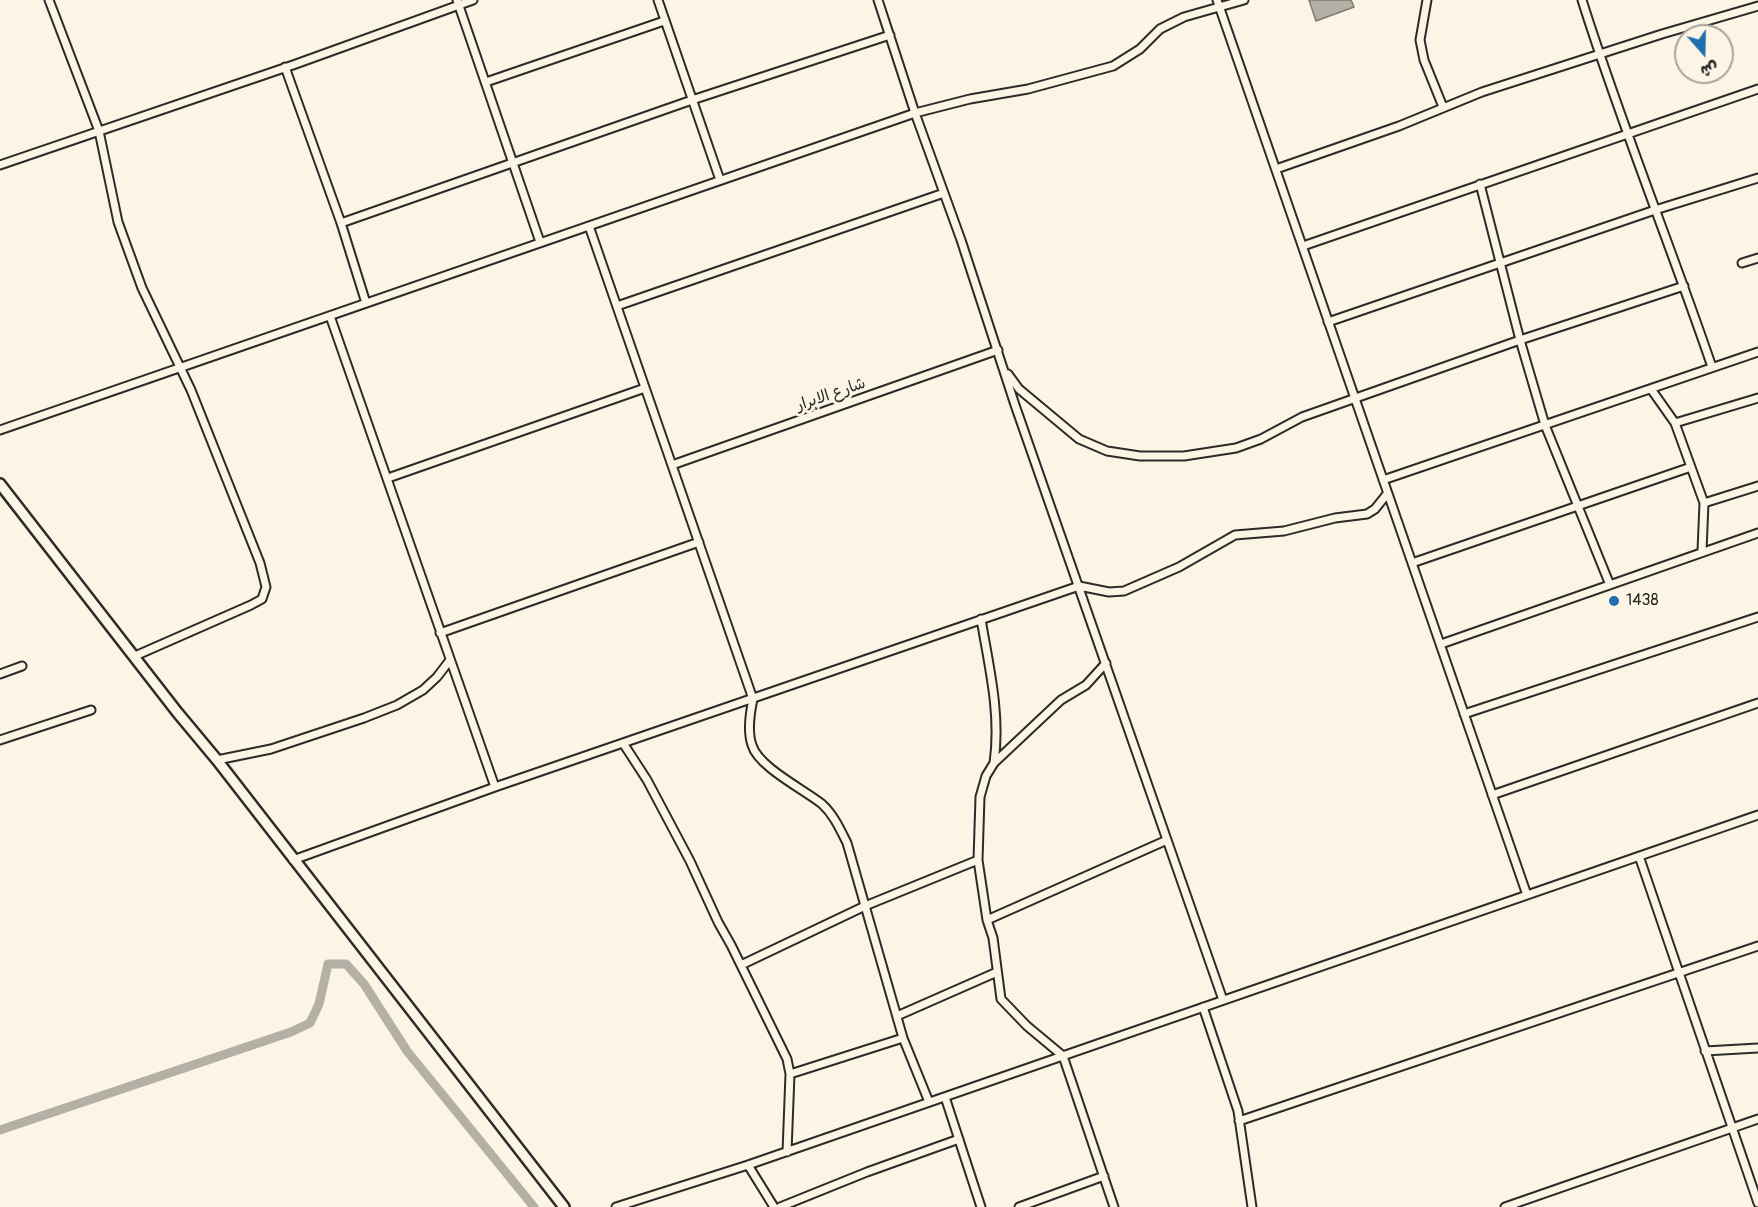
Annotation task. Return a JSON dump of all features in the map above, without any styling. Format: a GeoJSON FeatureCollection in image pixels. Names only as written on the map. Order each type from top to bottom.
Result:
{"type":"FeatureCollection","features":[{"type":"Feature","properties":{"kind":"street"},"geometry":{"type":"LineString","coordinates":[[49,0],[99,131],[118,222],[142,288],[191,390],[260,563],[266,587],[266,593],[262,599],[251,605],[135,656]]}},
{"type":"Feature","properties":{"kind":"street"},"geometry":{"type":"LineString","coordinates":[[0,165],[285,68],[458,2],[473,0]]}},
{"type":"Feature","properties":{"kind":"street"},"geometry":{"type":"LineString","coordinates":[[658,0],[720,180]]}},
{"type":"Feature","properties":{"kind":"street"},"geometry":{"type":"LineString","coordinates":[[878,0],[1015,405],[1223,1000]]}},
{"type":"Feature","properties":{"kind":"street"},"geometry":{"type":"LineString","coordinates":[[1217,0],[1527,895]]}},
{"type":"Feature","properties":{"kind":"street"},"geometry":{"type":"LineString","coordinates":[[0,430],[915,113],[970,99],[1028,90],[1113,66],[1140,49],[1160,29],[1184,16],[1244,0]]}},
{"type":"Feature","properties":{"kind":"street"},"geometry":{"type":"LineString","coordinates":[[1427,0],[1420,40],[1424,60],[1443,107]]}},
{"type":"Feature","properties":{"kind":"street"},"geometry":{"type":"LineString","coordinates":[[1582,0],[1627,135],[1712,367]]}},
{"type":"Feature","properties":{"kind":"street"},"geometry":{"type":"LineString","coordinates":[[458,2],[540,242]]}},
{"type":"Feature","properties":{"kind":"street"},"geometry":{"type":"LineString","coordinates":[[1276,169],[1399,126],[1443,107],[1600,54],[1758,6]]}},
{"type":"Feature","properties":{"kind":"street"},"geometry":{"type":"LineString","coordinates":[[486,82],[664,21]]}},
{"type":"Feature","properties":{"kind":"street"},"geometry":{"type":"LineString","coordinates":[[341,223],[692,100],[890,35]]}},
{"type":"Feature","properties":{"kind":"street"},"geometry":{"type":"LineString","coordinates":[[285,68],[341,223],[366,303]]}},
{"type":"Feature","properties":{"kind":"street"},"geometry":{"type":"LineString","coordinates":[[1303,246],[1758,89]]}},
{"type":"Feature","properties":{"kind":"street"},"geometry":{"type":"LineString","coordinates":[[1328,322],[1655,210],[1758,178]]}},
{"type":"Feature","properties":{"kind":"street"},"geometry":{"type":"LineString","coordinates":[[1480,184],[1520,340],[1545,424],[1610,585]]}},
{"type":"Feature","properties":{"kind":"street"},"geometry":{"type":"LineString","coordinates":[[616,306],[944,193]]}},
{"type":"Feature","properties":{"kind":"street"},"geometry":{"type":"LineString","coordinates":[[589,226],[753,699],[750,721],[752,747],[773,769],[823,805],[835,819],[847,843],[903,1038],[929,1102]]}},
{"type":"Feature","properties":{"kind":"street"},"geometry":{"type":"LineString","coordinates":[[1742,263],[1758,258]]}},
{"type":"Feature","properties":{"kind":"street"},"geometry":{"type":"LineString","coordinates":[[1004,369],[1019,389],[1079,439],[1107,451],[1140,456],[1184,456],[1236,448],[1261,439],[1302,417],[1354,398],[1684,286]]}},
{"type":"Feature","properties":{"kind":"street"},"geometry":{"type":"LineString","coordinates":[[330,316],[495,787]]}},
{"type":"Feature","properties":{"kind":"street","name":"شارع الابرار"},"geometry":{"type":"LineString","coordinates":[[672,465],[998,350]]}},
{"type":"Feature","properties":{"kind":"street"},"geometry":{"type":"LineString","coordinates":[[1383,480],[1758,352]]}},
{"type":"Feature","properties":{"kind":"street"},"geometry":{"type":"LineString","coordinates":[[388,478],[645,388]]}},
{"type":"Feature","properties":{"kind":"street"},"geometry":{"type":"LineString","coordinates":[[1651,388],[1675,423],[1704,503],[1702,551]]}},
{"type":"Feature","properties":{"kind":"street"},"geometry":{"type":"LineString","coordinates":[[1675,423],[1758,398]]}},
{"type":"Feature","properties":{"kind":"street"},"geometry":{"type":"LineString","coordinates":[[1412,563],[1691,467]]}},
{"type":"Feature","properties":{"kind":"street"},"geometry":{"type":"LineString","coordinates":[[0,484],[564,1207]]}},
{"type":"Feature","properties":{"kind":"street"},"geometry":{"type":"LineString","coordinates":[[1704,503],[1758,486]]}},
{"type":"Feature","properties":{"kind":"street"},"geometry":{"type":"LineString","coordinates":[[293,860],[495,787],[1079,586],[1109,592],[1124,591],[1179,567],[1235,535],[1284,531],[1335,518],[1367,514],[1375,509],[1388,494]]}},
{"type":"Feature","properties":{"kind":"street"},"geometry":{"type":"LineString","coordinates":[[1441,644],[1758,533]]}},
{"type":"Feature","properties":{"kind":"street"},"geometry":{"type":"LineString","coordinates":[[440,633],[699,543]]}},
{"type":"Feature","properties":{"kind":"street"},"geometry":{"type":"LineString","coordinates":[[1464,714],[1758,617]]}},
{"type":"Feature","properties":{"kind":"street"},"geometry":{"type":"LineString","coordinates":[[981,619],[997,717],[994,763]]}},
{"type":"Feature","properties":{"kind":"street"},"geometry":{"type":"LineString","coordinates":[[217,760],[271,749],[397,705],[423,690],[450,660]]}},
{"type":"Feature","properties":{"kind":"street"},"geometry":{"type":"LineString","coordinates":[[1106,663],[1086,685],[1055,705],[994,763],[986,776],[980,797],[978,860],[987,920],[993,938],[1001,999],[1027,1026],[1063,1056],[1114,1207]]}},
{"type":"Feature","properties":{"kind":"street"},"geometry":{"type":"LineString","coordinates":[[0,674],[22,666]]}},
{"type":"Feature","properties":{"kind":"street"},"geometry":{"type":"LineString","coordinates":[[1492,795],[1758,703]]}},
{"type":"Feature","properties":{"kind":"street"},"geometry":{"type":"LineString","coordinates":[[0,740],[91,710]]}},
{"type":"Feature","properties":{"kind":"street"},"geometry":{"type":"LineString","coordinates":[[623,743],[647,780],[690,861],[787,1059],[790,1074],[787,1152]]}},
{"type":"Feature","properties":{"kind":"street"},"geometry":{"type":"LineString","coordinates":[[616,1207],[787,1152],[1758,815]]}},
{"type":"Feature","properties":{"kind":"street"},"geometry":{"type":"LineString","coordinates":[[987,920],[1167,840]]}},
{"type":"Feature","properties":{"kind":"street"},"geometry":{"type":"LineString","coordinates":[[1639,856],[1758,1203]]}},
{"type":"Feature","properties":{"kind":"street"},"geometry":{"type":"LineString","coordinates":[[741,965],[865,906],[978,860]]}},
{"type":"Feature","properties":{"kind":"street"},"geometry":{"type":"LineString","coordinates":[[1239,1122],[1758,946]]}},
{"type":"Feature","properties":{"kind":"street"},"geometry":{"type":"LineString","coordinates":[[897,1016],[997,972]]}},
{"type":"Feature","properties":{"kind":"street"},"geometry":{"type":"LineString","coordinates":[[1203,1007],[1238,1111],[1253,1207]]}},
{"type":"Feature","properties":{"kind":"street"},"geometry":{"type":"LineString","coordinates":[[790,1074],[903,1038]]}},
{"type":"Feature","properties":{"kind":"street"},"geometry":{"type":"LineString","coordinates":[[1705,1051],[1758,1048]]}},
{"type":"Feature","properties":{"kind":"street"},"geometry":{"type":"LineString","coordinates":[[945,1097],[981,1207]]}},
{"type":"Feature","properties":{"kind":"street"},"geometry":{"type":"LineString","coordinates":[[1505,1207],[1758,1119]]}},
{"type":"Feature","properties":{"kind":"street"},"geometry":{"type":"LineString","coordinates":[[780,1207],[958,1139]]}},
{"type":"Feature","properties":{"kind":"street"},"geometry":{"type":"LineString","coordinates":[[748,1165],[774,1207]]}},
{"type":"Feature","properties":{"kind":"street"},"geometry":{"type":"LineString","coordinates":[[1019,1207],[1104,1176]]}},
{"type":"Feature","properties":{"kind":"shaded area"},"geometry":{"type":"Polygon","coordinates":[[[1309,0],[1351,0],[1354,7],[1316,21],[1309,0]]]}},
{"type":"Feature","properties":{"kind":"waterway"},"geometry":{"type":"LineString","coordinates":[[0,1130],[291,1032],[310,1023],[319,1004],[328,964],[346,964],[364,984],[407,1051],[534,1207]]}},
{"type":"Feature","properties":{"kind":"place","name":"1438"},"geometry":{"type":"Point","coordinates":[1614,601]}}]}
